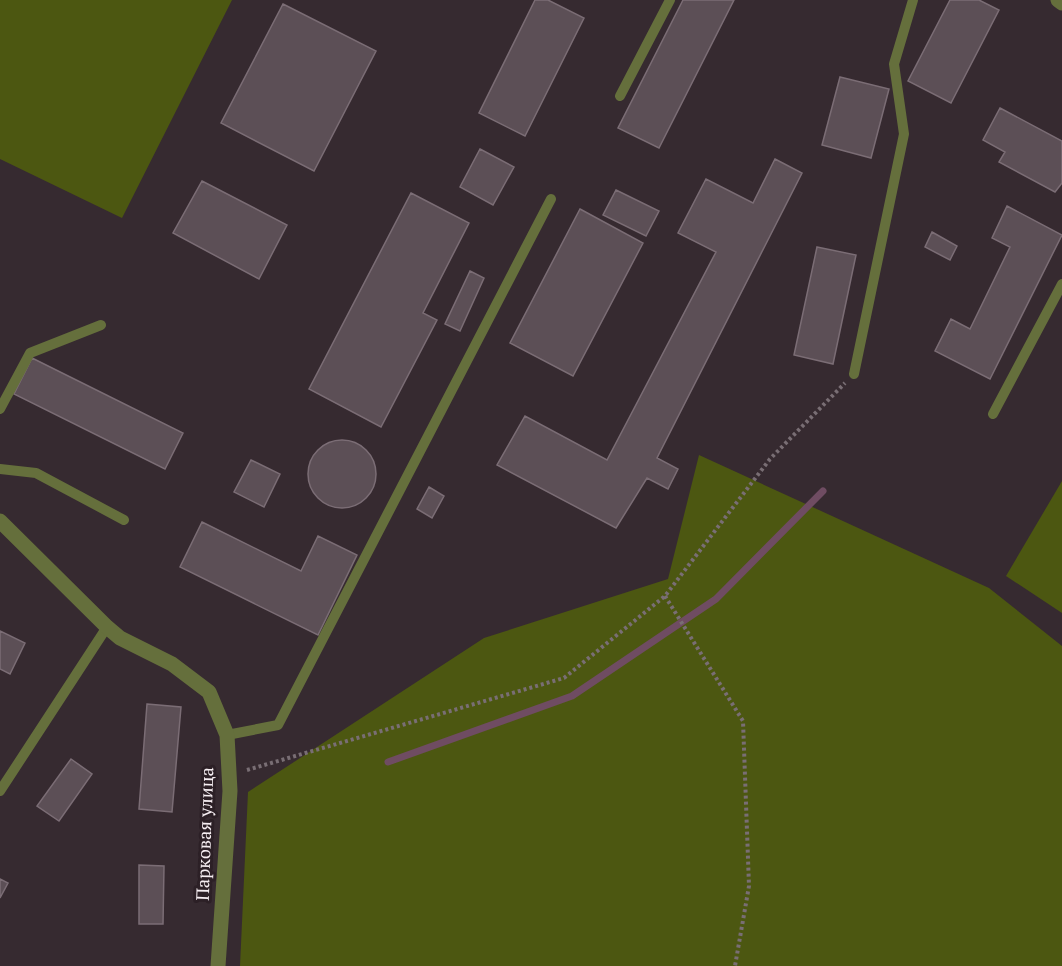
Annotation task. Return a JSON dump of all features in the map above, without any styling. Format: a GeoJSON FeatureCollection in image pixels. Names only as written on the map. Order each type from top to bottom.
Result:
{"type":"FeatureCollection","features":[{"type":"Feature","properties":{"kind":"street","name":"Парковая улица"},"geometry":{"type":"LineString","coordinates":[[0,520],[120,638],[172,664],[209,692],[226,735],[229,775],[218,966]]}},
{"type":"Feature","properties":{"kind":"lane"},"geometry":{"type":"LineString","coordinates":[[620,96],[670,0]]}},
{"type":"Feature","properties":{"kind":"lane"},"geometry":{"type":"LineString","coordinates":[[854,374],[904,134],[894,64],[914,0]]}},
{"type":"Feature","properties":{"kind":"lane"},"geometry":{"type":"LineString","coordinates":[[226,735],[279,725],[551,200]]}},
{"type":"Feature","properties":{"kind":"lane"},"geometry":{"type":"LineString","coordinates":[[993,414],[1062,284]]}},
{"type":"Feature","properties":{"kind":"lane"},"geometry":{"type":"LineString","coordinates":[[0,409],[30,353],[101,326]]}},
{"type":"Feature","properties":{"kind":"lane"},"geometry":{"type":"LineString","coordinates":[[0,469],[36,473],[124,520]]}},
{"type":"Feature","properties":{"kind":"lane"},"geometry":{"type":"LineString","coordinates":[[0,791],[107,627]]}},
{"type":"Feature","properties":{"kind":"path"},"geometry":{"type":"LineString","coordinates":[[229,775],[564,678],[665,596],[770,459],[854,374]]}},
{"type":"Feature","properties":{"kind":"path"},"geometry":{"type":"LineString","coordinates":[[665,596],[743,721],[749,886],[735,966]]}},
{"type":"Feature","properties":{"kind":"green space"},"geometry":{"type":"Polygon","coordinates":[[[0,0],[232,0],[122,218],[0,159],[0,0]]]}},
{"type":"Feature","properties":{"kind":"green space"},"geometry":{"type":"Polygon","coordinates":[[[699,455],[989,588],[1062,646],[1062,966],[240,966],[248,792],[484,638],[668,579],[699,455]]]}},
{"type":"Feature","properties":{"kind":"green space"},"geometry":{"type":"Polygon","coordinates":[[[1062,481],[1062,613],[1006,576],[1062,481]]]}},
{"type":"Feature","properties":{"kind":"building"},"geometry":{"type":"Polygon","coordinates":[[[535,0],[548,0],[584,18],[525,136],[479,113],[535,0]]]}},
{"type":"Feature","properties":{"kind":"building"},"geometry":{"type":"Polygon","coordinates":[[[683,0],[734,0],[659,148],[618,128],[683,0]]]}},
{"type":"Feature","properties":{"kind":"building"},"geometry":{"type":"Polygon","coordinates":[[[950,0],[979,0],[999,10],[951,103],[908,81],[950,0]]]}},
{"type":"Feature","properties":{"kind":"building"},"geometry":{"type":"Polygon","coordinates":[[[283,4],[376,51],[314,171],[221,123],[283,4]]]}},
{"type":"Feature","properties":{"kind":"building"},"geometry":{"type":"Polygon","coordinates":[[[840,77],[889,89],[871,158],[822,145],[840,77]]]}},
{"type":"Feature","properties":{"kind":"building"},"geometry":{"type":"Polygon","coordinates":[[[1000,108],[1062,141],[1062,183],[1055,192],[999,162],[1005,152],[983,140],[1000,108]]]}},
{"type":"Feature","properties":{"kind":"building"},"geometry":{"type":"Polygon","coordinates":[[[480,149],[514,167],[493,205],[460,187],[480,149]]]}},
{"type":"Feature","properties":{"kind":"building"},"geometry":{"type":"Polygon","coordinates":[[[775,159],[802,173],[657,458],[678,469],[668,489],[647,478],[616,528],[497,465],[525,416],[607,460],[716,252],[678,233],[706,179],[753,203],[775,159]]]}},
{"type":"Feature","properties":{"kind":"building"},"geometry":{"type":"Polygon","coordinates":[[[202,181],[287,225],[259,279],[173,233],[202,181]]]}},
{"type":"Feature","properties":{"kind":"building"},"geometry":{"type":"Polygon","coordinates":[[[616,190],[659,211],[646,236],[603,215],[616,190]]]}},
{"type":"Feature","properties":{"kind":"building"},"geometry":{"type":"Polygon","coordinates":[[[411,193],[469,223],[423,313],[437,320],[381,427],[309,389],[411,193]]]}},
{"type":"Feature","properties":{"kind":"building"},"geometry":{"type":"Polygon","coordinates":[[[1007,206],[1062,235],[990,379],[935,351],[951,319],[970,329],[1010,247],[992,238],[1007,206]]]}},
{"type":"Feature","properties":{"kind":"building"},"geometry":{"type":"Polygon","coordinates":[[[580,209],[643,243],[573,376],[510,343],[580,209]]]}},
{"type":"Feature","properties":{"kind":"building"},"geometry":{"type":"Polygon","coordinates":[[[932,232],[957,246],[950,260],[925,247],[932,232]]]}},
{"type":"Feature","properties":{"kind":"building"},"geometry":{"type":"Polygon","coordinates":[[[817,247],[856,255],[833,364],[794,355],[817,247]]]}},
{"type":"Feature","properties":{"kind":"building"},"geometry":{"type":"Polygon","coordinates":[[[470,271],[484,278],[460,331],[445,324],[470,271]]]}},
{"type":"Feature","properties":{"kind":"building"},"geometry":{"type":"Polygon","coordinates":[[[32,358],[183,433],[165,469],[14,394],[32,358]]]}},
{"type":"Feature","properties":{"kind":"building"},"geometry":{"type":"Polygon","coordinates":[[[342,440],[355,443],[366,450],[373,461],[376,474],[373,487],[366,498],[355,505],[342,508],[329,505],[318,498],[311,487],[308,474],[311,461],[318,450],[329,443],[342,440]]]}},
{"type":"Feature","properties":{"kind":"building"},"geometry":{"type":"Polygon","coordinates":[[[251,460],[280,474],[264,507],[234,492],[251,460]]]}},
{"type":"Feature","properties":{"kind":"building"},"geometry":{"type":"Polygon","coordinates":[[[429,487],[444,496],[432,518],[417,509],[429,487]]]}},
{"type":"Feature","properties":{"kind":"building"},"geometry":{"type":"Polygon","coordinates":[[[202,522],[301,571],[318,536],[357,555],[318,635],[180,567],[202,522]]]}},
{"type":"Feature","properties":{"kind":"building"},"geometry":{"type":"Polygon","coordinates":[[[0,631],[25,643],[10,674],[0,669],[0,631]]]}},
{"type":"Feature","properties":{"kind":"building"},"geometry":{"type":"Polygon","coordinates":[[[147,704],[181,707],[172,812],[139,809],[147,704]]]}},
{"type":"Feature","properties":{"kind":"building"},"geometry":{"type":"Polygon","coordinates":[[[71,759],[92,774],[59,821],[37,806],[71,759]]]}},
{"type":"Feature","properties":{"kind":"building"},"geometry":{"type":"Polygon","coordinates":[[[139,865],[164,866],[163,924],[139,924],[139,865]]]}},
{"type":"Feature","properties":{"kind":"building"},"geometry":{"type":"Polygon","coordinates":[[[0,879],[8,883],[0,898],[0,879]]]}},
{"type":"Feature","properties":{"kind":"waterway"},"geometry":{"type":"LineString","coordinates":[[388,762],[572,696],[716,599],[823,491]]}}]}
